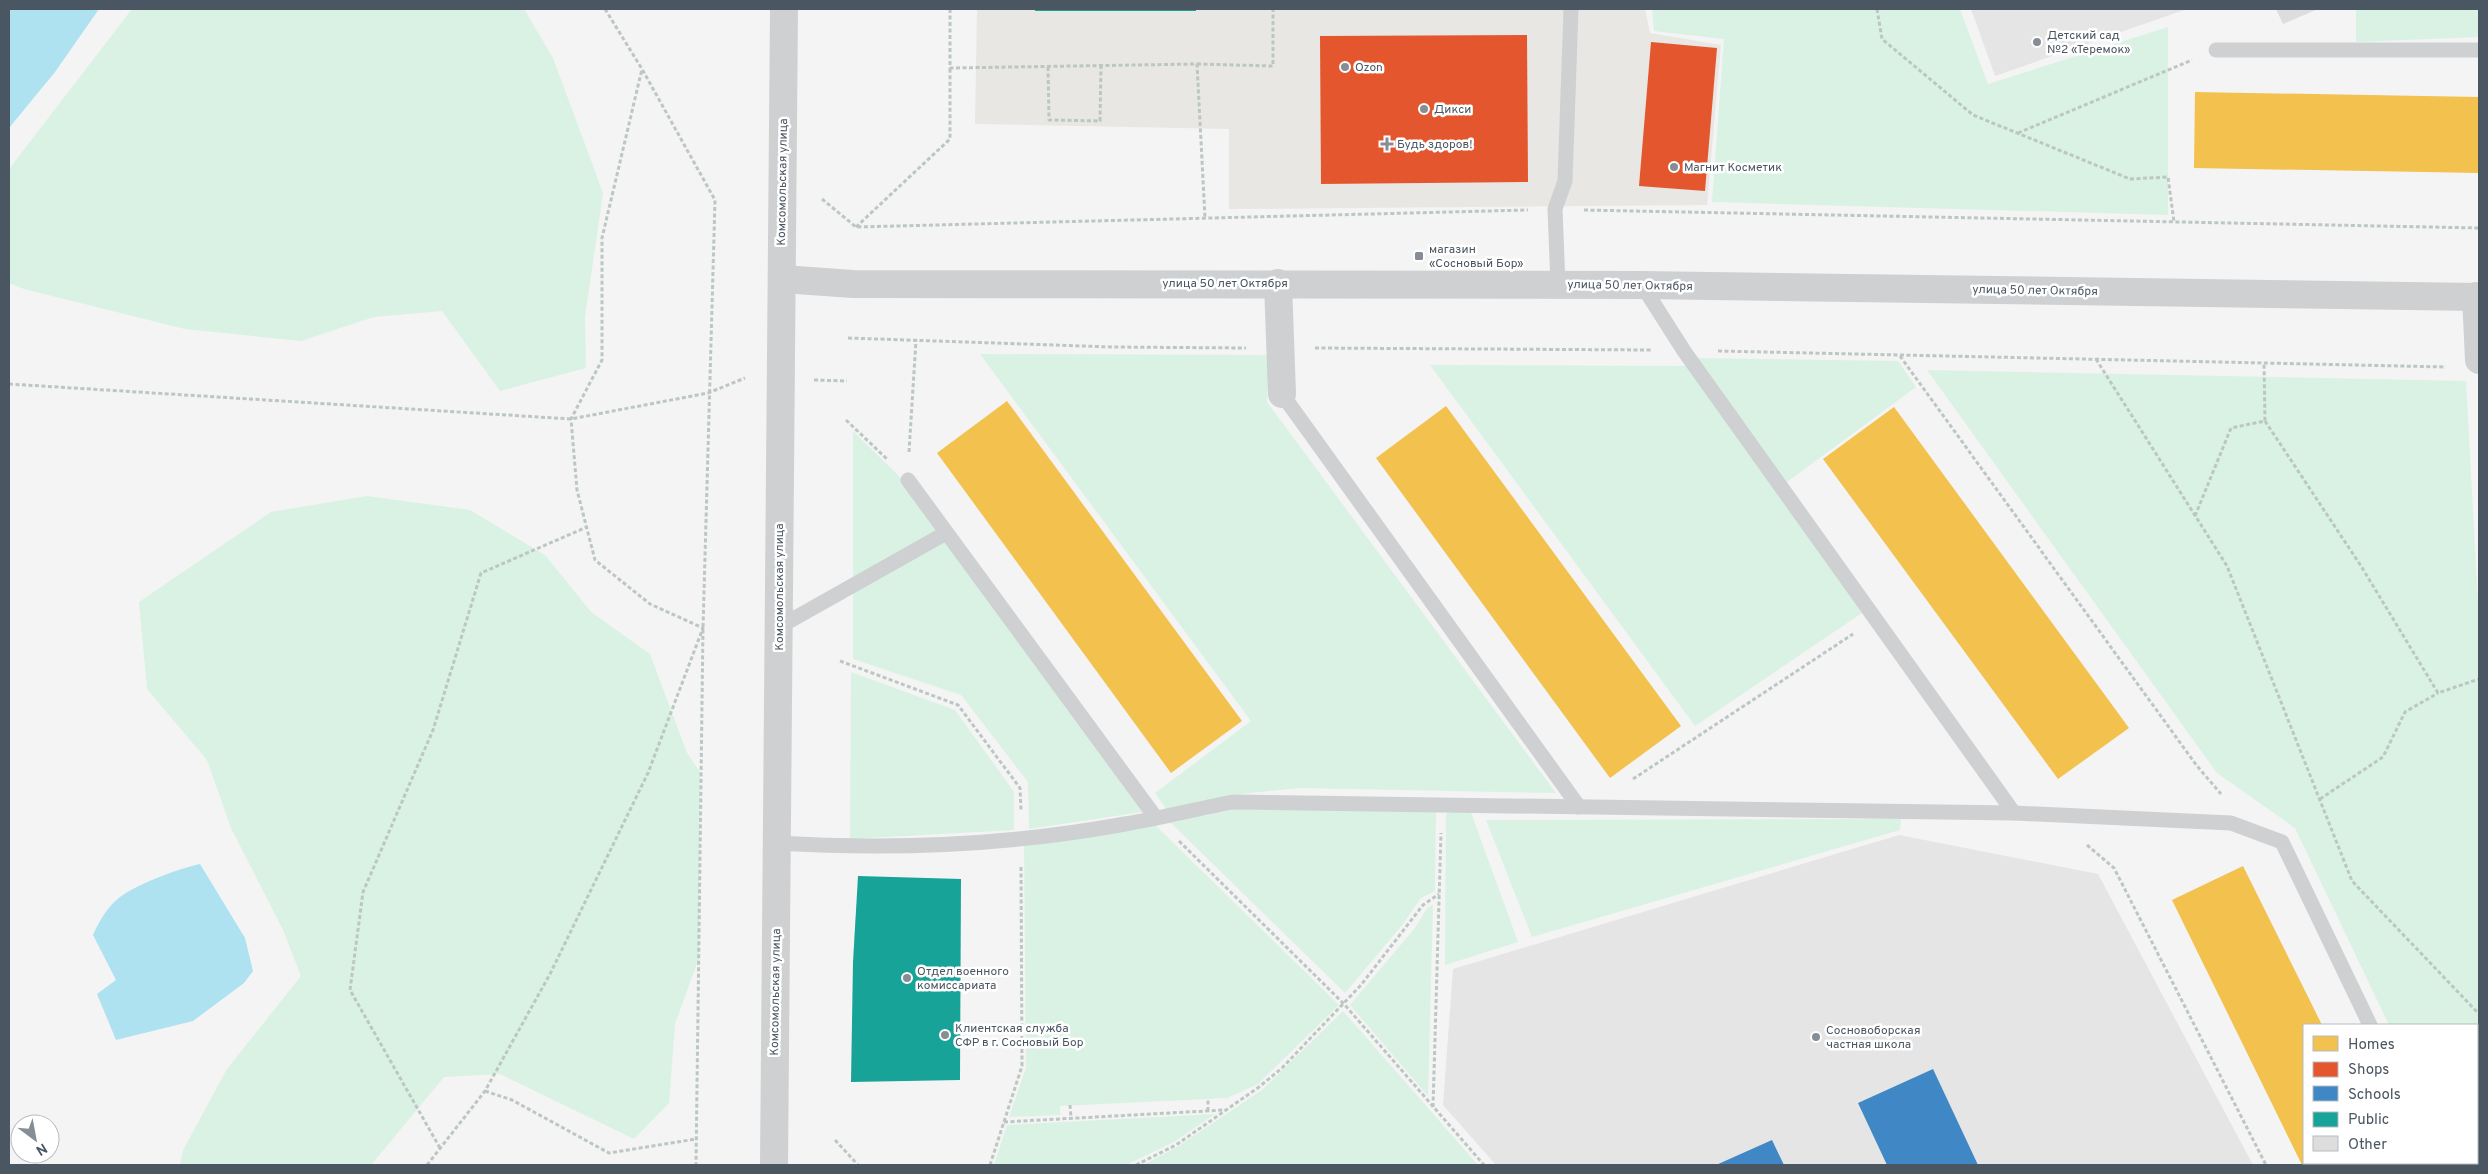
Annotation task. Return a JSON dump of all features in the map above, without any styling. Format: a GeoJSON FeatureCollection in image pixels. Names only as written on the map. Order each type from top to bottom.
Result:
{"type":"FeatureCollection","features":[{"type":"Feature","properties":{"kind":"street","name":"Комсомольская улица"},"geometry":{"type":"LineString","coordinates":[[774,1165],[784,9]]}},
{"type":"Feature","properties":{"kind":"street","name":"улица 50 лет Октября"},"geometry":{"type":"LineString","coordinates":[[782,278],[853,284],[1278,283],[1642,285],[2478,296]]}},
{"type":"Feature","properties":{"kind":"street"},"geometry":{"type":"LineString","coordinates":[[1278,283],[1282,394]]}},
{"type":"Feature","properties":{"kind":"street"},"geometry":{"type":"LineString","coordinates":[[2478,296],[2479,360]]}},
{"type":"Feature","properties":{"kind":"lane"},"geometry":{"type":"LineString","coordinates":[[1558,285],[1555,209],[1565,182],[1571,9]]}},
{"type":"Feature","properties":{"kind":"lane"},"geometry":{"type":"LineString","coordinates":[[2216,50],[2479,50]]}},
{"type":"Feature","properties":{"kind":"lane"},"geometry":{"type":"LineString","coordinates":[[1642,285],[1684,351],[2014,812]]}},
{"type":"Feature","properties":{"kind":"lane"},"geometry":{"type":"LineString","coordinates":[[1282,394],[1585,807]]}},
{"type":"Feature","properties":{"kind":"lane"},"geometry":{"type":"LineString","coordinates":[[908,480],[1156,818]]}},
{"type":"Feature","properties":{"kind":"lane"},"geometry":{"type":"LineString","coordinates":[[779,627],[946,533]]}},
{"type":"Feature","properties":{"kind":"lane"},"geometry":{"type":"LineString","coordinates":[[777,843],[835,846],[902,846],[1021,838],[1125,824],[1233,802],[2014,812],[2231,823],[2282,842],[2370,1024]]}},
{"type":"Feature","properties":{"kind":"path"},"geometry":{"type":"LineString","coordinates":[[605,9],[642,69],[715,200],[708,393],[703,628],[696,1165]]}},
{"type":"Feature","properties":{"kind":"path"},"geometry":{"type":"LineString","coordinates":[[856,227],[950,139],[950,9]]}},
{"type":"Feature","properties":{"kind":"path"},"geometry":{"type":"LineString","coordinates":[[950,68],[1197,64],[1273,66],[1273,9]]}},
{"type":"Feature","properties":{"kind":"path"},"geometry":{"type":"LineString","coordinates":[[1877,9],[1882,39],[1973,115],[2130,180],[2168,177],[2174,222]]}},
{"type":"Feature","properties":{"kind":"path"},"geometry":{"type":"LineString","coordinates":[[2018,133],[2216,50]]}},
{"type":"Feature","properties":{"kind":"path"},"geometry":{"type":"LineString","coordinates":[[1197,64],[1205,218]]}},
{"type":"Feature","properties":{"kind":"path"},"geometry":{"type":"LineString","coordinates":[[1048,67],[1049,120],[1100,121],[1102,66]]}},
{"type":"Feature","properties":{"kind":"path"},"geometry":{"type":"LineString","coordinates":[[642,69],[602,238],[602,360],[571,419],[577,490],[595,560],[650,604],[703,628]]}},
{"type":"Feature","properties":{"kind":"path"},"geometry":{"type":"LineString","coordinates":[[822,199],[856,227],[1555,209],[2479,228]]}},
{"type":"Feature","properties":{"kind":"path"},"geometry":{"type":"LineString","coordinates":[[908,480],[916,340]]}},
{"type":"Feature","properties":{"kind":"path"},"geometry":{"type":"LineString","coordinates":[[1900,355],[2084,611],[2213,784]]}},
{"type":"Feature","properties":{"kind":"path"},"geometry":{"type":"LineString","coordinates":[[2096,359],[2227,566],[2352,881],[2479,1014]]}},
{"type":"Feature","properties":{"kind":"path"},"geometry":{"type":"LineString","coordinates":[[2264,363],[2265,421],[2361,566],[2438,693]]}},
{"type":"Feature","properties":{"kind":"path"},"geometry":{"type":"LineString","coordinates":[[9,384],[571,419],[708,393],[745,378]]}},
{"type":"Feature","properties":{"kind":"path"},"geometry":{"type":"LineString","coordinates":[[813,380],[847,381]]}},
{"type":"Feature","properties":{"kind":"path"},"geometry":{"type":"LineString","coordinates":[[846,420],[908,480]]}},
{"type":"Feature","properties":{"kind":"path"},"geometry":{"type":"LineString","coordinates":[[2195,516],[2230,428],[2265,421]]}},
{"type":"Feature","properties":{"kind":"path"},"geometry":{"type":"LineString","coordinates":[[440,1148],[350,990],[363,892],[433,730],[481,573],[587,527]]}},
{"type":"Feature","properties":{"kind":"path"},"geometry":{"type":"LineString","coordinates":[[1585,807],[1876,619]]}},
{"type":"Feature","properties":{"kind":"path"},"geometry":{"type":"LineString","coordinates":[[426,1165],[485,1091],[550,974],[648,773],[703,628]]}},
{"type":"Feature","properties":{"kind":"path"},"geometry":{"type":"LineString","coordinates":[[840,661],[958,705],[1020,788],[1022,1066],[990,1165]]}},
{"type":"Feature","properties":{"kind":"path"},"geometry":{"type":"LineString","coordinates":[[2320,799],[2383,757],[2405,712],[2438,693],[2479,679]]}},
{"type":"Feature","properties":{"kind":"path"},"geometry":{"type":"LineString","coordinates":[[1433,1107],[1442,805]]}},
{"type":"Feature","properties":{"kind":"path"},"geometry":{"type":"LineString","coordinates":[[1156,818],[1344,1004],[1484,1165]]}},
{"type":"Feature","properties":{"kind":"path"},"geometry":{"type":"LineString","coordinates":[[2086,844],[2114,868],[2266,1165]]}},
{"type":"Feature","properties":{"kind":"path"},"geometry":{"type":"LineString","coordinates":[[1136,1165],[1176,1145],[1259,1087],[1282,1068],[1344,1004],[1423,905],[1439,894]]}},
{"type":"Feature","properties":{"kind":"path"},"geometry":{"type":"LineString","coordinates":[[485,1091],[512,1100],[609,1153],[696,1139]]}},
{"type":"Feature","properties":{"kind":"path"},"geometry":{"type":"LineString","coordinates":[[1208,1099],[1208,1111]]}},
{"type":"Feature","properties":{"kind":"path"},"geometry":{"type":"LineString","coordinates":[[1070,1106],[1071,1118]]}},
{"type":"Feature","properties":{"kind":"path"},"geometry":{"type":"LineString","coordinates":[[1004,1122],[1225,1110]]}},
{"type":"Feature","properties":{"kind":"path"},"geometry":{"type":"LineString","coordinates":[[836,1140],[858,1165]]}},
{"type":"Feature","properties":{"kind":"shaded area"},"geometry":{"type":"Polygon","coordinates":[[[977,9],[1645,9],[1650,33],[1721,45],[1707,205],[1229,209],[1229,129],[975,124],[977,9]]]}},
{"type":"Feature","properties":{"kind":"shaded area","name":"Детский сад №2 «Теремок»"},"geometry":{"type":"Polygon","coordinates":[[[1971,9],[2187,9],[1995,76],[1971,9]]]}},
{"type":"Feature","properties":{"kind":"shaded area","name":"Сосновоборская частная школа"},"geometry":{"type":"Polygon","coordinates":[[[1899,835],[2098,874],[2253,1165],[1496,1165],[1443,1105],[1453,969],[1899,835]]]}},
{"type":"Feature","properties":{"kind":"green space"},"geometry":{"type":"Polygon","coordinates":[[[132,9],[524,9],[553,58],[603,193],[585,317],[586,368],[500,391],[442,311],[374,317],[301,341],[185,329],[24,289],[9,283],[9,169],[132,9]]]}},
{"type":"Feature","properties":{"kind":"green space"},"geometry":{"type":"Polygon","coordinates":[[[1652,9],[1960,9],[1988,84],[2168,27],[2168,215],[1712,202],[1724,39],[1654,31],[1652,9]]]}},
{"type":"Feature","properties":{"kind":"green space"},"geometry":{"type":"Polygon","coordinates":[[[2356,9],[2479,9],[2479,37],[2356,42],[2356,9]]]}},
{"type":"Feature","properties":{"kind":"green space"},"geometry":{"type":"Polygon","coordinates":[[[980,354],[1269,355],[1267,402],[1556,793],[1300,788],[1231,795],[1167,810],[1155,793],[1251,721],[980,354]]]}},
{"type":"Feature","properties":{"kind":"green space"},"geometry":{"type":"Polygon","coordinates":[[[1696,358],[1898,361],[1916,387],[1787,482],[1696,358]]]}},
{"type":"Feature","properties":{"kind":"green space"},"geometry":{"type":"Polygon","coordinates":[[[1430,365],[1687,366],[1862,613],[1695,726],[1430,365]]]}},
{"type":"Feature","properties":{"kind":"green space"},"geometry":{"type":"Polygon","coordinates":[[[1927,370],[2466,381],[2479,622],[2479,1165],[2456,1164],[2478,1164],[2478,1024],[2389,1024],[2295,828],[2217,773],[1927,370]]]}},
{"type":"Feature","properties":{"kind":"green space"},"geometry":{"type":"Polygon","coordinates":[[[853,431],[905,482],[1142,812],[1029,829],[1028,782],[961,695],[853,659],[853,431]]]}},
{"type":"Feature","properties":{"kind":"green space"},"geometry":{"type":"Polygon","coordinates":[[[367,496],[470,510],[545,555],[591,612],[650,654],[687,753],[700,772],[699,958],[675,1024],[669,1103],[634,1139],[500,1074],[444,1077],[371,1165],[180,1165],[183,1150],[227,1069],[301,976],[283,930],[231,828],[207,760],[147,689],[139,602],[271,512],[367,496]]]}},
{"type":"Feature","properties":{"kind":"green space"},"geometry":{"type":"Polygon","coordinates":[[[851,672],[955,710],[1014,792],[1014,830],[850,839],[851,672]]]}},
{"type":"Feature","properties":{"kind":"green space"},"geometry":{"type":"Polygon","coordinates":[[[1436,809],[1435,891],[1421,898],[1403,924],[1345,993],[1171,823],[1231,810],[1436,809]]]}},
{"type":"Feature","properties":{"kind":"green space"},"geometry":{"type":"Polygon","coordinates":[[[1470,810],[1518,942],[1445,965],[1446,813],[1470,810]]]}},
{"type":"Feature","properties":{"kind":"green space"},"geometry":{"type":"Polygon","coordinates":[[[1901,819],[1900,830],[1532,937],[1486,820],[1901,819]]]}},
{"type":"Feature","properties":{"kind":"green space"},"geometry":{"type":"Polygon","coordinates":[[[1155,825],[1339,1005],[1258,1084],[1227,1098],[1060,1106],[1060,1115],[1009,1117],[1026,1068],[1024,842],[1155,825]]]}},
{"type":"Feature","properties":{"kind":"green space"},"geometry":{"type":"Polygon","coordinates":[[[1433,905],[1428,1096],[1350,1005],[1415,928],[1428,907],[1433,905]]]}},
{"type":"Feature","properties":{"kind":"green space"},"geometry":{"type":"Polygon","coordinates":[[[1343,1011],[1478,1165],[1143,1165],[1177,1147],[1262,1090],[1343,1011]]]}},
{"type":"Feature","properties":{"kind":"green space"},"geometry":{"type":"Polygon","coordinates":[[[1215,1114],[1174,1142],[1126,1165],[994,1165],[1007,1125],[1215,1114]]]}},
{"type":"Feature","properties":{"kind":"water"},"geometry":{"type":"Polygon","coordinates":[[[9,9],[99,9],[55,72],[9,128],[9,9]]]}},
{"type":"Feature","properties":{"kind":"water"},"geometry":{"type":"Polygon","coordinates":[[[200,864],[245,938],[253,971],[244,983],[193,1021],[116,1040],[97,994],[116,980],[93,935],[95,930],[104,914],[120,897],[159,877],[200,864]]]}},
{"type":"Feature","properties":{"kind":"building: Homes"},"geometry":{"type":"Polygon","coordinates":[[[2195,92],[2479,97],[2479,173],[2194,168],[2195,92]]]}},
{"type":"Feature","properties":{"kind":"building: Homes"},"geometry":{"type":"Polygon","coordinates":[[[1007,401],[1242,721],[1171,773],[937,453],[1007,401]]]}},
{"type":"Feature","properties":{"kind":"building: Homes"},"geometry":{"type":"Polygon","coordinates":[[[1446,406],[1681,726],[1610,778],[1376,458],[1446,406]]]}},
{"type":"Feature","properties":{"kind":"building: Homes"},"geometry":{"type":"Polygon","coordinates":[[[1894,407],[2129,728],[2058,779],[1823,459],[1894,407]]]}},
{"type":"Feature","properties":{"kind":"building: Homes"},"geometry":{"type":"Polygon","coordinates":[[[2243,866],[2322,1024],[2303,1024],[2303,1164],[2390,1165],[2302,1165],[2172,900],[2243,866]]]}},
{"type":"Feature","properties":{"kind":"building: Shops","name":"Дикси"},"geometry":{"type":"Polygon","coordinates":[[[1527,35],[1528,182],[1321,184],[1320,36],[1527,35]]]}},
{"type":"Feature","properties":{"kind":"building: Shops"},"geometry":{"type":"Polygon","coordinates":[[[1651,42],[1717,48],[1705,191],[1639,186],[1651,42]]]}},
{"type":"Feature","properties":{"kind":"building: Schools"},"geometry":{"type":"Polygon","coordinates":[[[1933,1069],[1978,1165],[1887,1165],[1858,1103],[1933,1069]]]}},
{"type":"Feature","properties":{"kind":"building: Schools"},"geometry":{"type":"Polygon","coordinates":[[[1772,1140],[1784,1165],[1716,1165],[1772,1140]]]}},
{"type":"Feature","properties":{"kind":"building: Public"},"geometry":{"type":"Polygon","coordinates":[[[1035,9],[1196,9],[1196,11],[1035,11],[1035,9]]]}},
{"type":"Feature","properties":{"kind":"building: Public","name":"Отдел военного комиссариата"},"geometry":{"type":"Polygon","coordinates":[[[858,876],[961,879],[960,1080],[851,1082],[853,962],[858,876]]]}},
{"type":"Feature","properties":{"kind":"building: Other"},"geometry":{"type":"Polygon","coordinates":[[[2276,9],[2318,9],[2283,24],[2276,9]]]}},
{"type":"Feature","properties":{"kind":"place","name":"Детский сад №2 «Теремок»"},"geometry":{"type":"Point","coordinates":[2037,42]}},
{"type":"Feature","properties":{"kind":"place","name":"Ozon"},"geometry":{"type":"Point","coordinates":[1345,67]}},
{"type":"Feature","properties":{"kind":"place","name":"Дикси"},"geometry":{"type":"Point","coordinates":[1424,109]}},
{"type":"Feature","properties":{"kind":"place","name":"Будь здоров!"},"geometry":{"type":"Point","coordinates":[1387,144]}},
{"type":"Feature","properties":{"kind":"place","name":"Магнит Косметик"},"geometry":{"type":"Point","coordinates":[1674,167]}},
{"type":"Feature","properties":{"kind":"place","name":"магазин «Сосновый Бор»"},"geometry":{"type":"Point","coordinates":[1419,256]}},
{"type":"Feature","properties":{"kind":"place","name":"Отдел военного комиссариата"},"geometry":{"type":"Point","coordinates":[907,978]}},
{"type":"Feature","properties":{"kind":"place","name":"Клиентская служба СФР в г. Сосновый Бор"},"geometry":{"type":"Point","coordinates":[945,1035]}},
{"type":"Feature","properties":{"kind":"place","name":"Сосновоборская частная школа"},"geometry":{"type":"Point","coordinates":[1816,1037]}}]}
